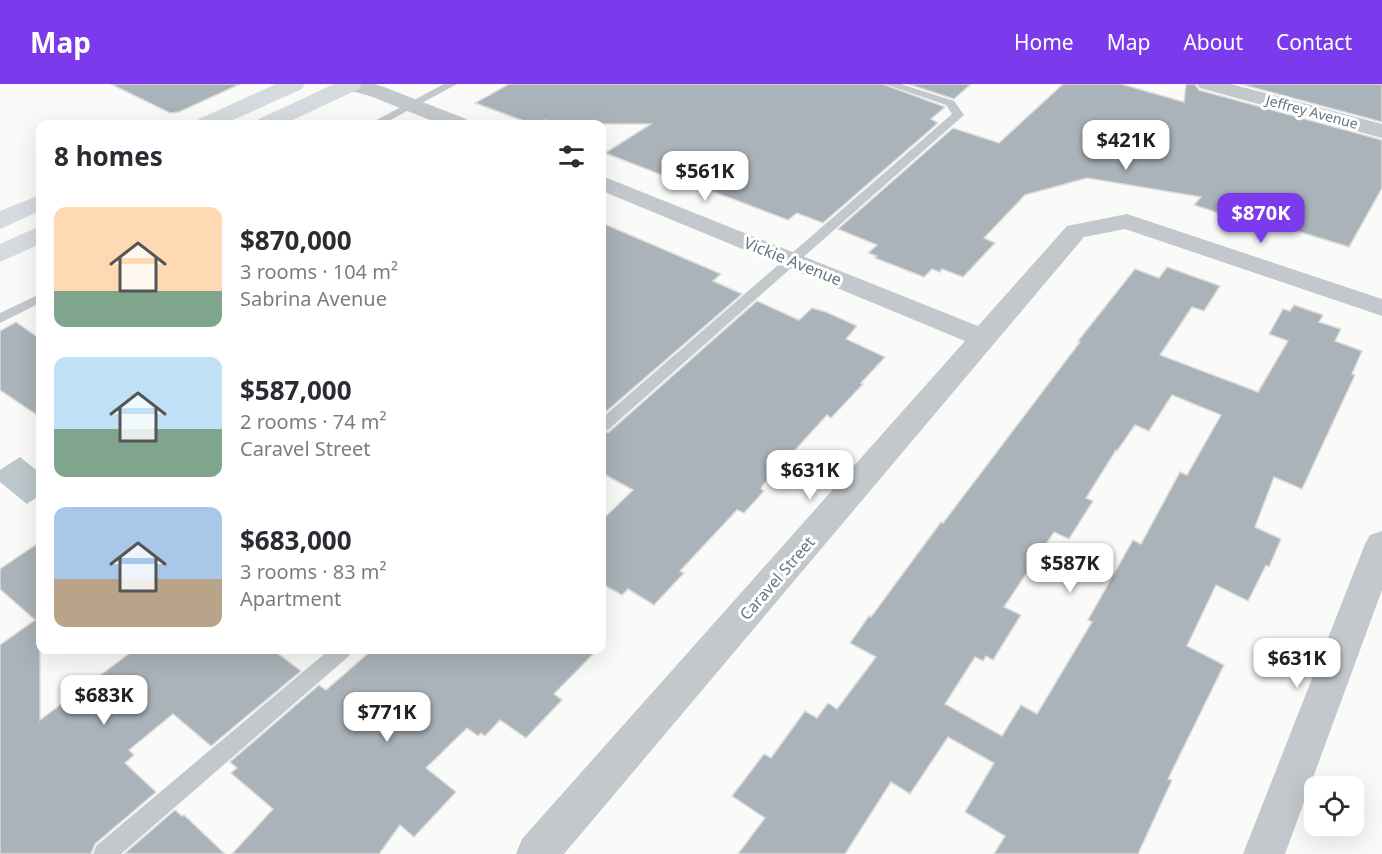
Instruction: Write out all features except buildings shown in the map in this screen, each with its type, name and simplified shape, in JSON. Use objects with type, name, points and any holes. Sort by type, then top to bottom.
[{"type":"main road","points":[[216,120],[294,84]]},
{"type":"main road","points":[[275,120],[349,84]]},
{"type":"main road","points":[[0,221],[36,204]]},
{"type":"main road","points":[[0,254],[36,236]]},
{"type":"street","points":[[349,84],[377,92],[448,120]]},
{"type":"street","name":"Jeffrey Avenue","points":[[1207,84],[1382,131]]},
{"type":"street","name":"Vickie Avenue","points":[[606,185],[985,339]]},
{"type":"street","name":"Caravel Street","points":[[537,854],[985,339],[1076,231],[1127,221],[1382,308]]},
{"type":"street","points":[[1264,854],[1382,543]]},
{"type":"lane","points":[[606,423],[958,115],[950,103],[890,84]]},
{"type":"lane","points":[[383,120],[450,85]]},
{"type":"lane","points":[[0,319],[36,300]]},
{"type":"lane","points":[[104,854],[337,654]]},
{"type":"shaded area","points":[[20,457],[36,470],[36,498],[27,504],[0,482],[0,470]]}]
